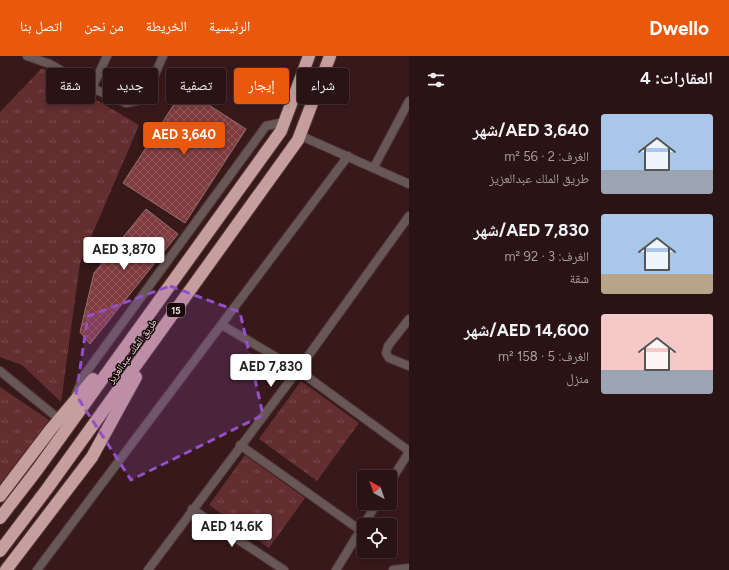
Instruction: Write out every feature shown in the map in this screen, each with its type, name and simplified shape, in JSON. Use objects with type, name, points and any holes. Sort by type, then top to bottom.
[{"type":"highway","name":"طريق الملك عبدالعزيز","points":[[0,551],[47,489],[298,140],[330,56]]},
{"type":"highway","name":"طريق الملك عبدالعزيز","points":[[0,518],[37,470],[280,131],[306,57]]},
{"type":"highway","points":[[0,496],[59,419],[146,317]]},
{"type":"highway","points":[[6,570],[92,457],[162,330]]},
{"type":"street","points":[[27,56],[52,60],[63,68]]},
{"type":"street","points":[[95,81],[106,56]]},
{"type":"street","points":[[95,89],[126,102],[137,101],[146,95],[163,56]]},
{"type":"street","points":[[374,167],[409,101]]},
{"type":"street","points":[[70,406],[85,374],[266,126],[284,122]]},
{"type":"street","points":[[299,135],[374,167],[409,184]]},
{"type":"street","points":[[36,570],[348,156]]},
{"type":"street","points":[[148,570],[240,445],[298,370],[409,216]]},
{"type":"street","points":[[409,319],[388,346],[386,353],[389,358],[409,366]]},
{"type":"street","points":[[222,325],[298,370],[409,452],[397,471]]},
{"type":"street","points":[[0,371],[59,419]]},
{"type":"street","points":[[240,445],[357,528]]},
{"type":"street","points":[[192,509],[284,570]]},
{"type":"street","points":[[336,570],[357,535]]},
{"type":"street","points":[[393,570],[409,568]]},
{"type":"highlighted area","points":[[170,286],[240,312],[263,415],[189,450],[131,480],[76,395],[88,316]]},
{"type":"green space","points":[[42,68],[46,70],[46,104],[95,104],[95,99],[139,125],[80,263],[61,402],[22,365],[0,357],[0,112]]},
{"type":"green space","points":[[301,381],[359,423],[317,481],[259,439]]},
{"type":"green space","points":[[0,387],[49,420],[0,484]]},
{"type":"green space","points":[[245,455],[305,498],[269,548],[209,505]]},
{"type":"building","points":[[174,104],[207,104],[246,129],[185,223],[123,183]]},
{"type":"building","points":[[146,209],[178,234],[90,344],[80,332],[94,273]]}]
